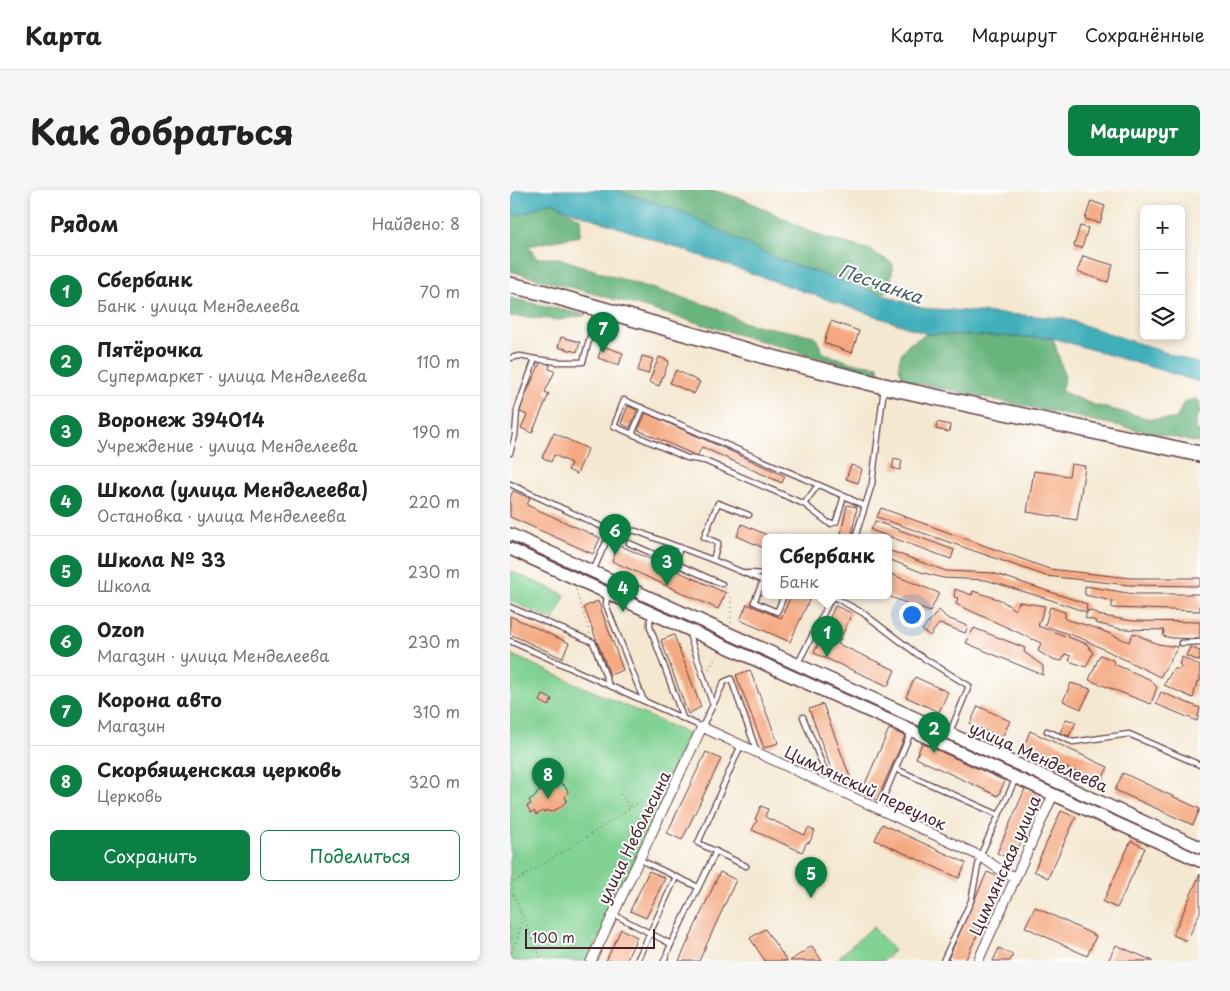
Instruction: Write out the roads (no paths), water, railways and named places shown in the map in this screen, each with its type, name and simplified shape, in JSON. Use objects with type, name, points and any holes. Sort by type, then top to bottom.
[{"type":"highway","points":[[510,285],[769,357],[884,386],[1200,454]]},
{"type":"street","name":"улица Менделеева","points":[[510,534],[1200,846]]},
{"type":"street","name":"улица Менделеева","points":[[510,549],[1200,861]]},
{"type":"street","name":"Цимлянский переулок","points":[[702,727],[980,856],[1002,871],[1015,877]]},
{"type":"street","name":"улица Небольсина","points":[[591,961],[702,727]]},
{"type":"street","name":"Цимлянская улица","points":[[978,961],[1058,782]]},
{"type":"lane","points":[[510,358],[520,356],[558,362],[583,362],[598,308]]},
{"type":"lane","points":[[510,453],[517,410],[535,359]]},
{"type":"lane","points":[[856,534],[872,484],[884,386]]},
{"type":"lane","points":[[844,496],[836,522],[830,524],[804,504],[706,461],[688,458],[614,426],[624,400],[844,496],[865,506]]},
{"type":"lane","points":[[632,434],[643,408]]},
{"type":"lane","points":[[510,484],[611,531],[636,531],[762,581]]},
{"type":"lane","points":[[804,504],[818,485]]},
{"type":"lane","points":[[713,560],[718,543],[704,537],[718,503],[750,515]]},
{"type":"lane","points":[[592,572],[611,531]]},
{"type":"lane","points":[[629,543],[722,584]]},
{"type":"lane","points":[[674,564],[680,548]]},
{"type":"lane","points":[[745,573],[762,574]]},
{"type":"lane","points":[[762,587],[754,602],[777,612],[783,599]]},
{"type":"lane","points":[[607,593],[606,605],[644,701]]},
{"type":"lane","points":[[797,664],[830,599]]},
{"type":"lane","points":[[837,599],[863,612],[917,654],[969,686],[949,733]]},
{"type":"lane","points":[[510,606],[593,642],[609,686]]},
{"type":"lane","points":[[653,614],[650,620],[650,627],[683,718]]},
{"type":"lane","points":[[692,631],[690,638],[713,705]]},
{"type":"lane","points":[[510,641],[702,727],[724,682],[732,679],[758,753]]},
{"type":"lane","points":[[1181,643],[1200,642]]},
{"type":"lane","points":[[803,717],[831,788]]},
{"type":"lane","points":[[878,810],[912,731]]},
{"type":"lane","points":[[1047,731],[1073,742],[1129,734],[1200,765]]},
{"type":"lane","points":[[741,745],[698,842],[746,866]]},
{"type":"lane","points":[[896,769],[999,815]]},
{"type":"lane","points":[[943,961],[972,901],[980,856],[1016,778]]},
{"type":"lane","points":[[664,961],[716,851]]},
{"type":"lane","points":[[638,859],[698,887]]},
{"type":"lane","points":[[636,961],[676,876]]},
{"type":"lane","points":[[613,914],[671,944]]},
{"type":"water","points":[[510,190],[615,190],[686,213],[777,259],[922,308],[1063,318],[1200,364],[1200,382],[1053,338],[927,334],[565,209],[552,202],[510,218]]},
{"type":"place","name":"Корона авто","points":[[603,353]]},
{"type":"place","name":"Ozon","points":[[615,555]]},
{"type":"place","name":"Воронеж 394014","points":[[667,586]]},
{"type":"place","name":"Школа (улица Менделеева)","points":[[623,612]]},
{"type":"place","name":"Сбербанк","points":[[827,657]]},
{"type":"place","name":"Пятёрочка","points":[[934,753]]},
{"type":"place","name":"Скорбященская церковь","points":[[548,799]]},
{"type":"place","name":"Школа № 33","points":[[811,898]]},
{"type":"water label","name":"Песчанка","points":[[881,283]]}]
